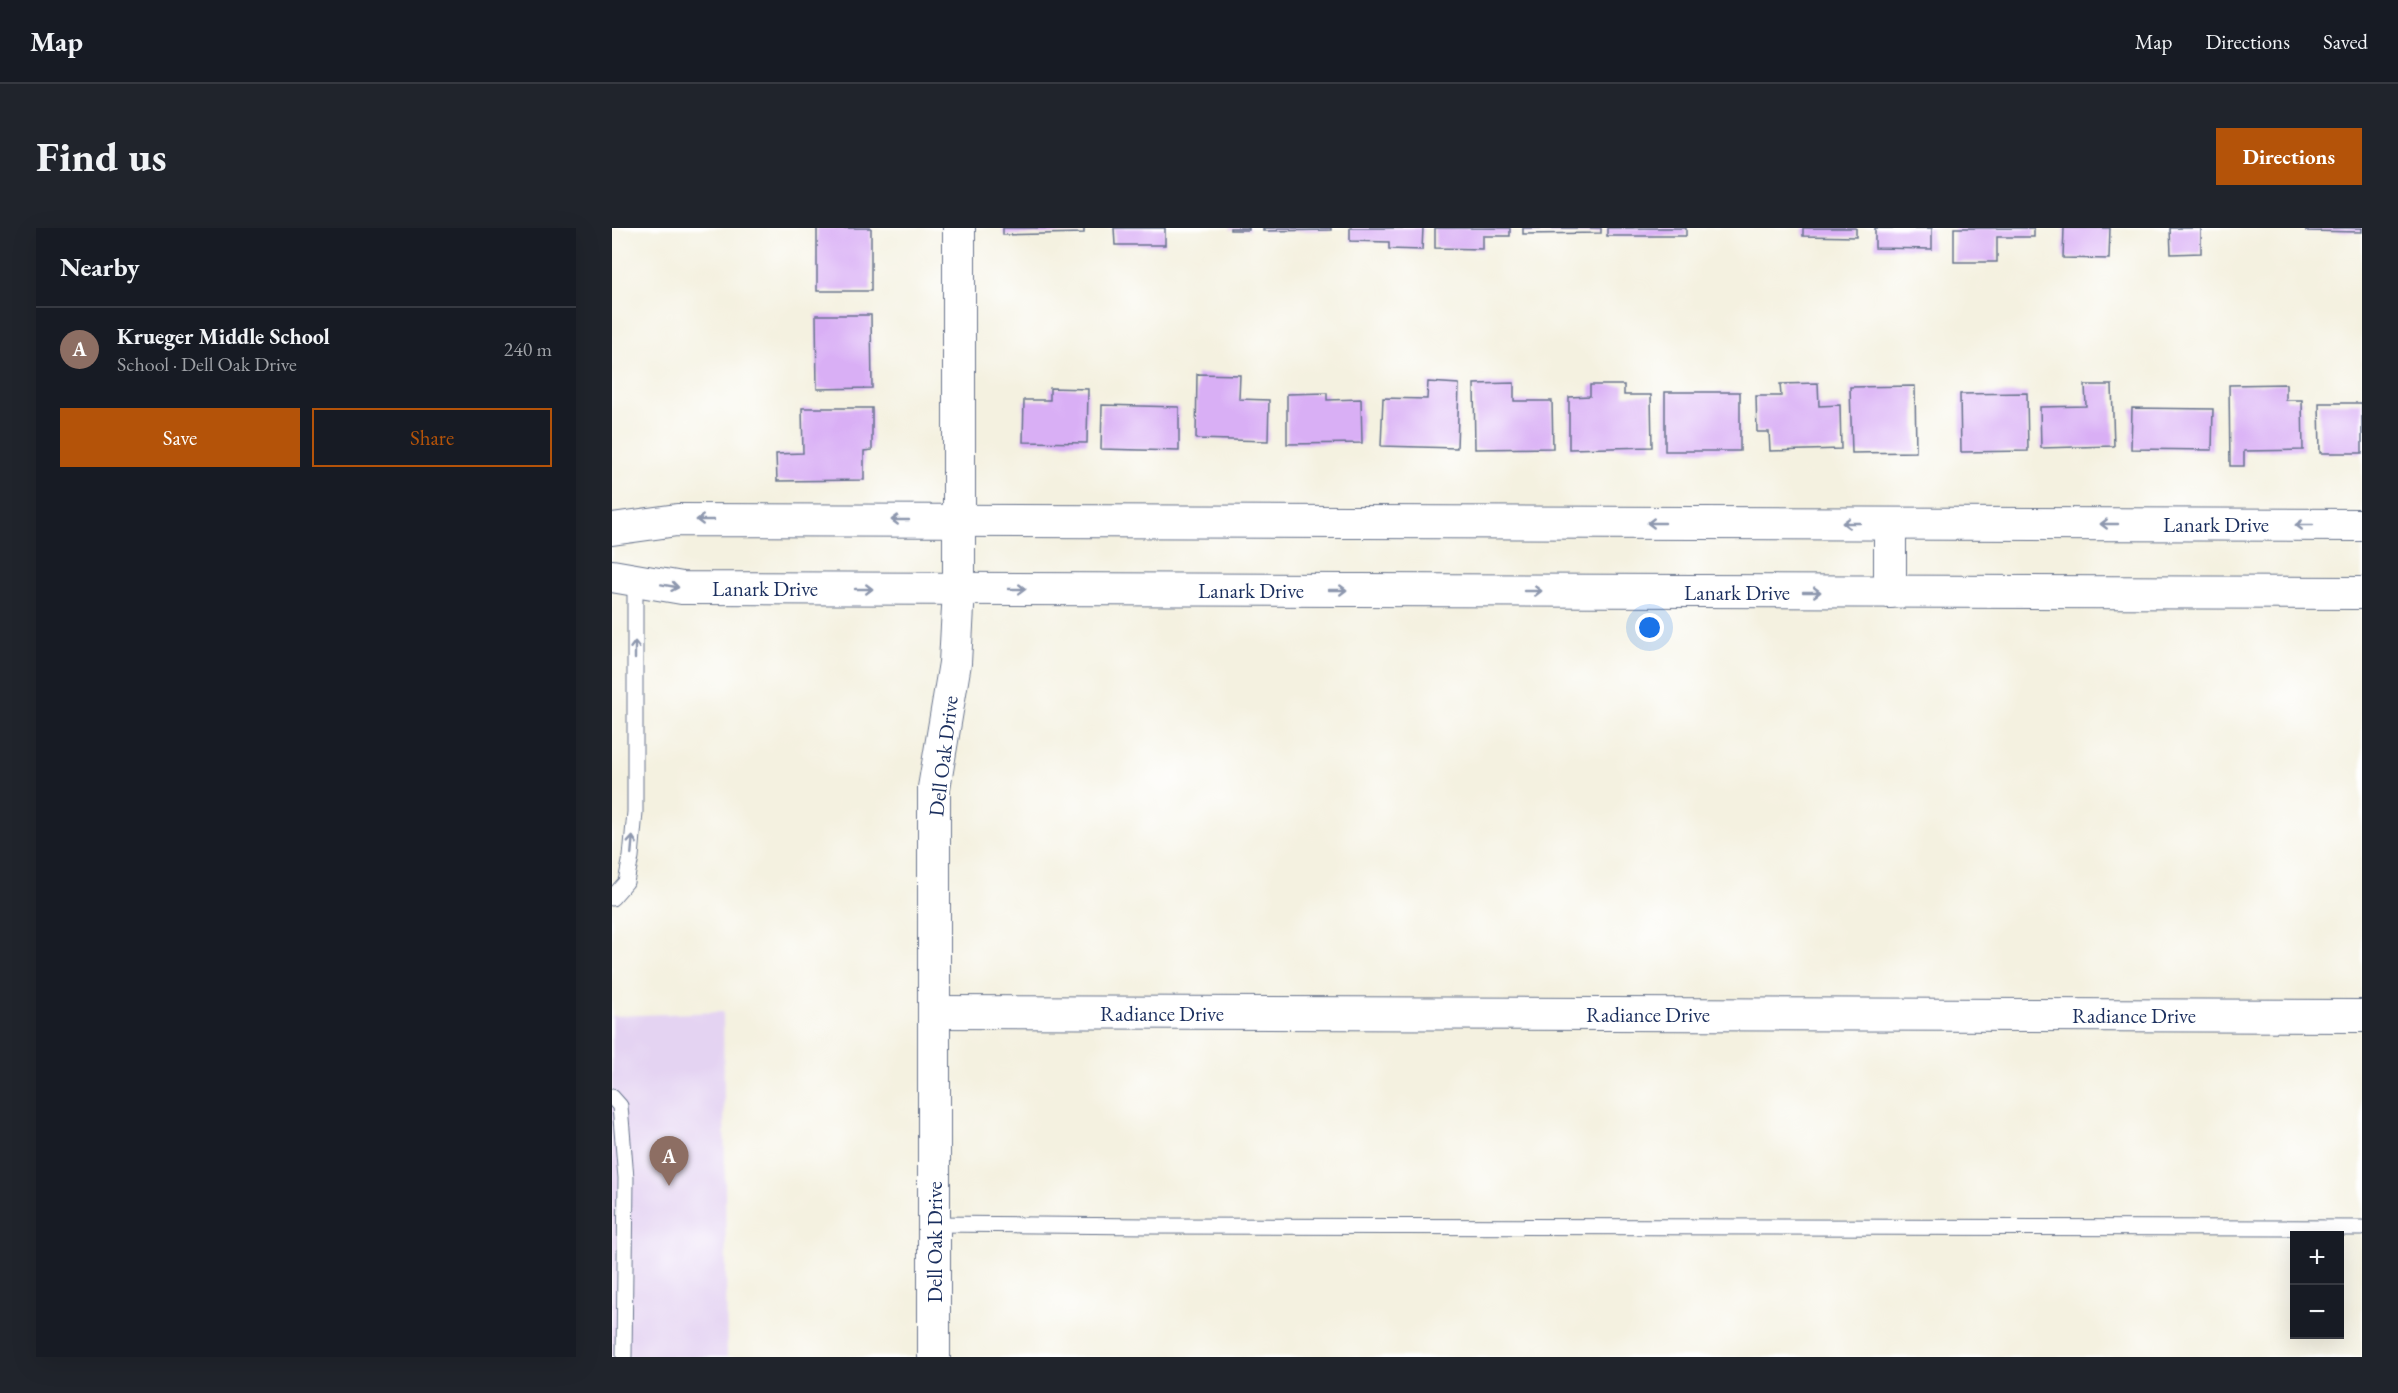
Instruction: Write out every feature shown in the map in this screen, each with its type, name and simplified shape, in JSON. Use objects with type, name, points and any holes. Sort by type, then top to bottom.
[{"type":"street","name":"Dell Oak Drive","points":[[934,1357],[934,788],[955,663],[959,589],[959,228]]},
{"type":"street","name":"Lanark Drive","points":[[612,529],[676,520],[2362,525]]},
{"type":"street","points":[[1890,524],[1890,592]]},
{"type":"street","name":"Lanark Drive","points":[[623,578],[682,588],[2362,593]]},
{"type":"street","name":"Radiance Drive","points":[[934,1012],[2362,1016]]},
{"type":"lane","points":[[612,898],[626,882],[635,812],[623,578]]},
{"type":"lane","points":[[612,1097],[620,1106],[626,1178],[624,1357]]},
{"type":"lane","points":[[934,1224],[1150,1227],[2362,1228]]},
{"type":"shaded area","points":[[723,1012],[727,1357],[612,1357],[612,1016]]},
{"type":"building","points":[[817,228],[871,228],[871,291],[817,291]]},
{"type":"building","points":[[1003,228],[1084,228],[1084,233],[1003,235]]},
{"type":"building","points":[[1114,228],[1165,228],[1165,245],[1115,245]]},
{"type":"building","points":[[1230,228],[1249,228],[1249,230],[1230,230]]},
{"type":"building","points":[[1263,228],[1331,228],[1331,230],[1263,231]]},
{"type":"building","points":[[1350,228],[1423,228],[1422,250],[1389,249],[1389,242],[1350,241]]},
{"type":"building","points":[[1435,228],[1510,228],[1510,236],[1483,236],[1483,249],[1435,248]]},
{"type":"building","points":[[1523,228],[1601,228],[1601,233],[1523,234]]},
{"type":"building","points":[[1607,228],[1686,228],[1686,236],[1607,236]]},
{"type":"building","points":[[1803,228],[1856,228],[1856,237],[1803,236]]},
{"type":"building","points":[[1875,228],[1932,228],[1932,249],[1875,248]]},
{"type":"building","points":[[1954,228],[2034,228],[2034,237],[1997,237],[1997,262],[1954,262]]},
{"type":"building","points":[[2064,228],[2110,228],[2109,259],[2063,258]]},
{"type":"building","points":[[2170,228],[2201,228],[2201,253],[2171,254]]},
{"type":"building","points":[[2306,228],[2362,228],[2362,232],[2306,231]]},
{"type":"building","points":[[816,315],[871,315],[872,388],[817,389]]},
{"type":"building","points":[[1197,374],[1240,375],[1239,399],[1269,400],[1268,441],[1196,439]]},
{"type":"building","points":[[1428,382],[1459,384],[1457,448],[1381,446],[1383,398],[1427,399]]},
{"type":"building","points":[[1514,383],[1514,401],[1552,401],[1553,448],[1475,449],[1474,384]]},
{"type":"building","points":[[1818,383],[1819,406],[1840,405],[1841,449],[1770,451],[1769,432],[1757,432],[1756,396],[1781,396],[1780,384]]},
{"type":"building","points":[[2286,384],[2286,400],[2302,400],[2303,450],[2244,451],[2244,466],[2230,466],[2229,385]]},
{"type":"building","points":[[1590,385],[1624,385],[1624,395],[1651,395],[1652,447],[1569,449],[1569,397],[1590,396]]},
{"type":"building","points":[[2085,385],[2112,385],[2114,446],[2041,448],[2040,407],[2086,406]]},
{"type":"building","points":[[1915,386],[1916,452],[1852,453],[1850,387]]},
{"type":"building","points":[[1050,388],[1088,389],[1087,443],[1023,442],[1024,400],[1050,400]]},
{"type":"building","points":[[1665,392],[1740,392],[1740,451],[1665,451]]},
{"type":"building","points":[[1327,393],[1327,400],[1361,399],[1362,443],[1287,444],[1287,394]]},
{"type":"building","points":[[2027,393],[2028,451],[1961,452],[1960,394]]},
{"type":"building","points":[[2319,403],[2362,403],[2362,453],[2320,453]]},
{"type":"building","points":[[1102,405],[1179,407],[1179,451],[1101,449]]},
{"type":"building","points":[[802,408],[872,408],[872,450],[864,451],[864,480],[777,481],[776,454],[803,453]]},
{"type":"building","points":[[2132,408],[2213,409],[2212,450],[2131,449]]},
{"type":"place","name":"Krueger Middle School","points":[[669,1186]]}]
